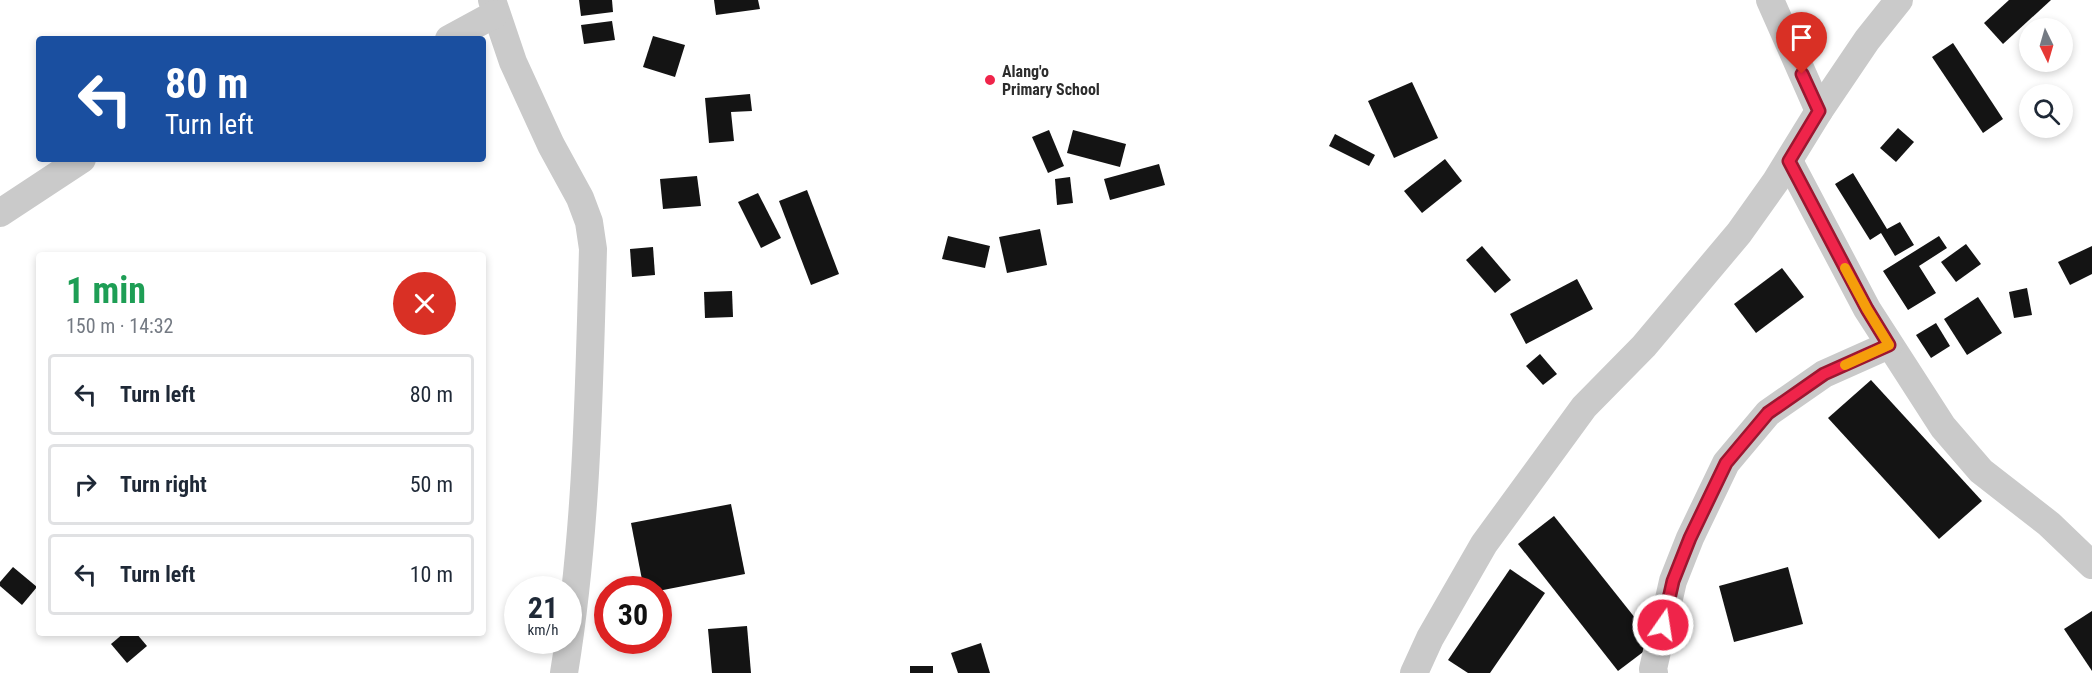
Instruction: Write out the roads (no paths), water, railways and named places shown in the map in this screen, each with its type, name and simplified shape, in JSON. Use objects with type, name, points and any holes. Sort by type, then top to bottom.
[{"type":"street","points":[[1770,0],[1819,111]]},
{"type":"street","points":[[1414,673],[1484,544],[1584,407],[1644,346],[1739,233],[1789,161],[1819,111],[1867,40],[1899,0]]},
{"type":"street","points":[[453,36],[494,7],[513,62],[551,145],[580,198],[589,222],[593,249],[586,459],[575,610],[564,673]]},
{"type":"street","points":[[1789,161],[1867,309],[1943,427],[1981,471],[2049,524],[2092,565]]},
{"type":"street","points":[[0,213],[77,162]]},
{"type":"street","points":[[1654,673],[1673,581],[1690,538],[1726,463],[1768,413],[1824,374],[1889,345]]},
{"type":"place","name":"Alang'o Primary School","points":[[990,80]]}]
